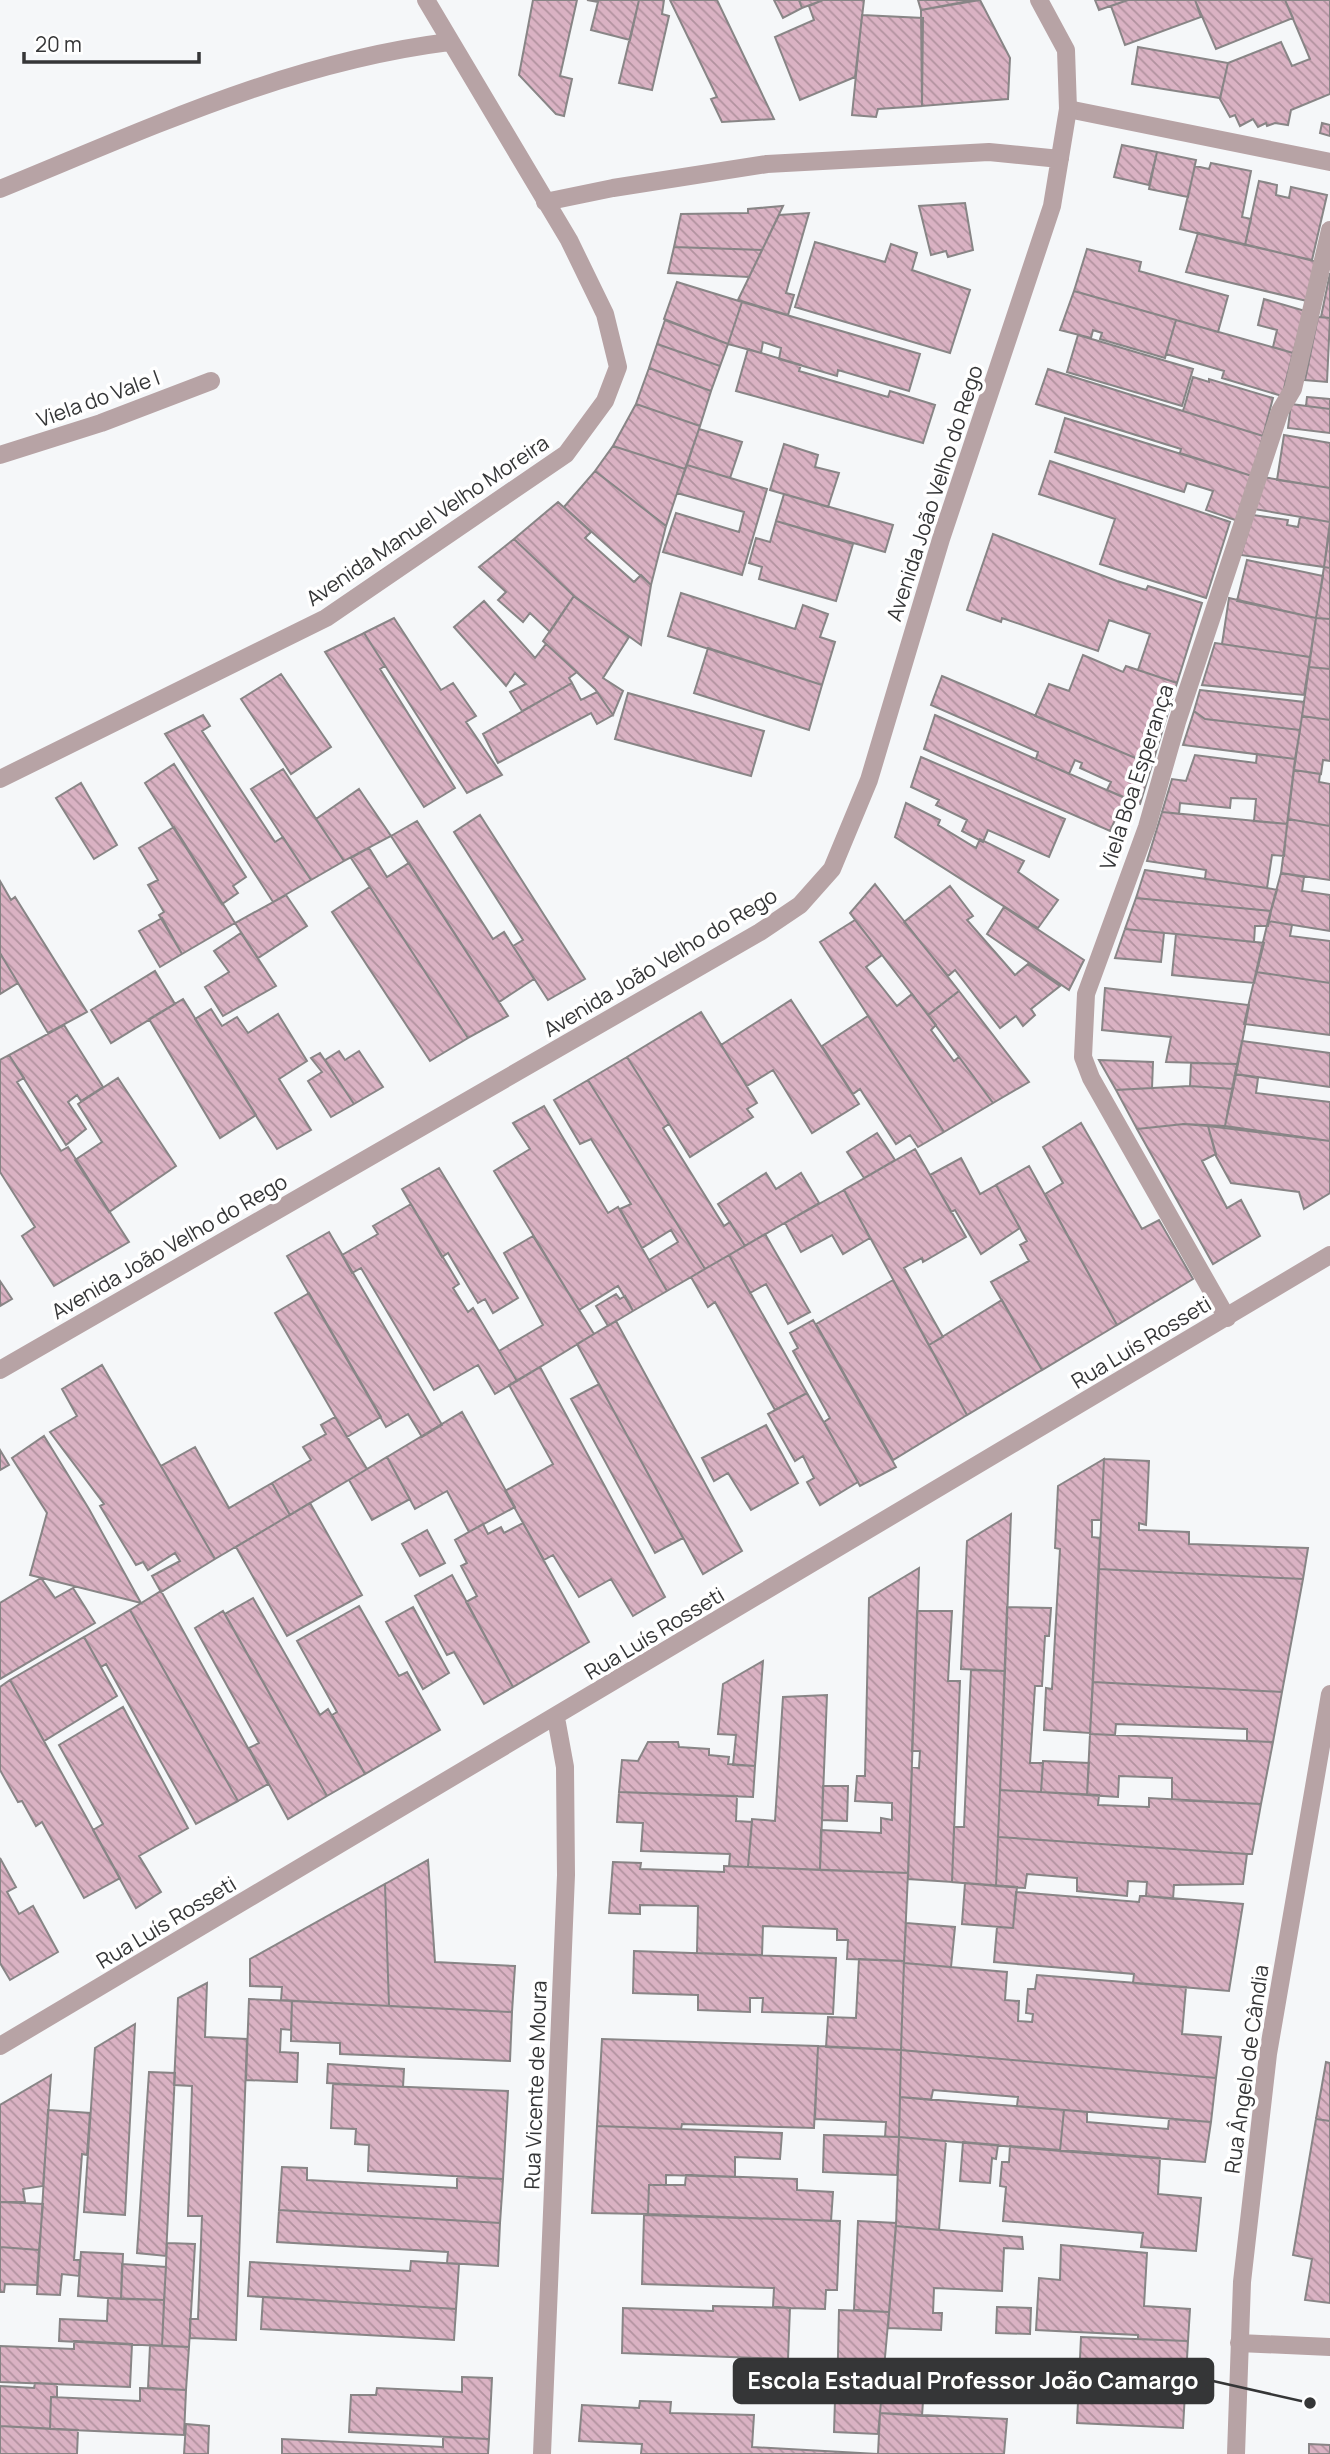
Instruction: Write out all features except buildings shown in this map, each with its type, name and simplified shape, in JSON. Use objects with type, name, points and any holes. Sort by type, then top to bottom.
[{"type":"street","name":"Avenida Manuel Velho Moreira","points":[[0,779],[326,618],[566,454],[605,401],[618,367],[606,314],[569,240],[426,0]]},
{"type":"street","name":"Avenida João Velho do Rego","points":[[0,1370],[760,932],[800,905],[832,869],[869,780],[941,539],[1052,206],[1068,109],[1066,50],[1039,0]]},
{"type":"street","points":[[0,189],[171,116],[306,70],[396,49],[449,42]]},
{"type":"street","points":[[1068,109],[1330,162]]},
{"type":"street","points":[[545,202],[613,187],[767,164],[989,152],[1060,159]]},
{"type":"street","name":"Viela Boa Esperança","points":[[1227,1318],[1091,1078],[1083,1057],[1086,994],[1147,827],[1177,722],[1280,411],[1293,388],[1330,230]]},
{"type":"street","name":"Viela do Vale I","points":[[0,455],[101,423],[211,381]]},
{"type":"street","name":"Rua Luís Rosseti","points":[[0,2046],[1330,1255]]},
{"type":"street","name":"Rua Ângelo de Cândia","points":[[1236,2454],[1242,2282],[1268,2054],[1330,1693]]},
{"type":"street","name":"Rua Vicente de Moura","points":[[542,2454],[566,1875],[565,1767],[556,1717]]},
{"type":"street","points":[[1239,2343],[1330,2347]]},
{"type":"place","name":"Escola Estadual Professor João Camargo","points":[[1310,2403]]}]
